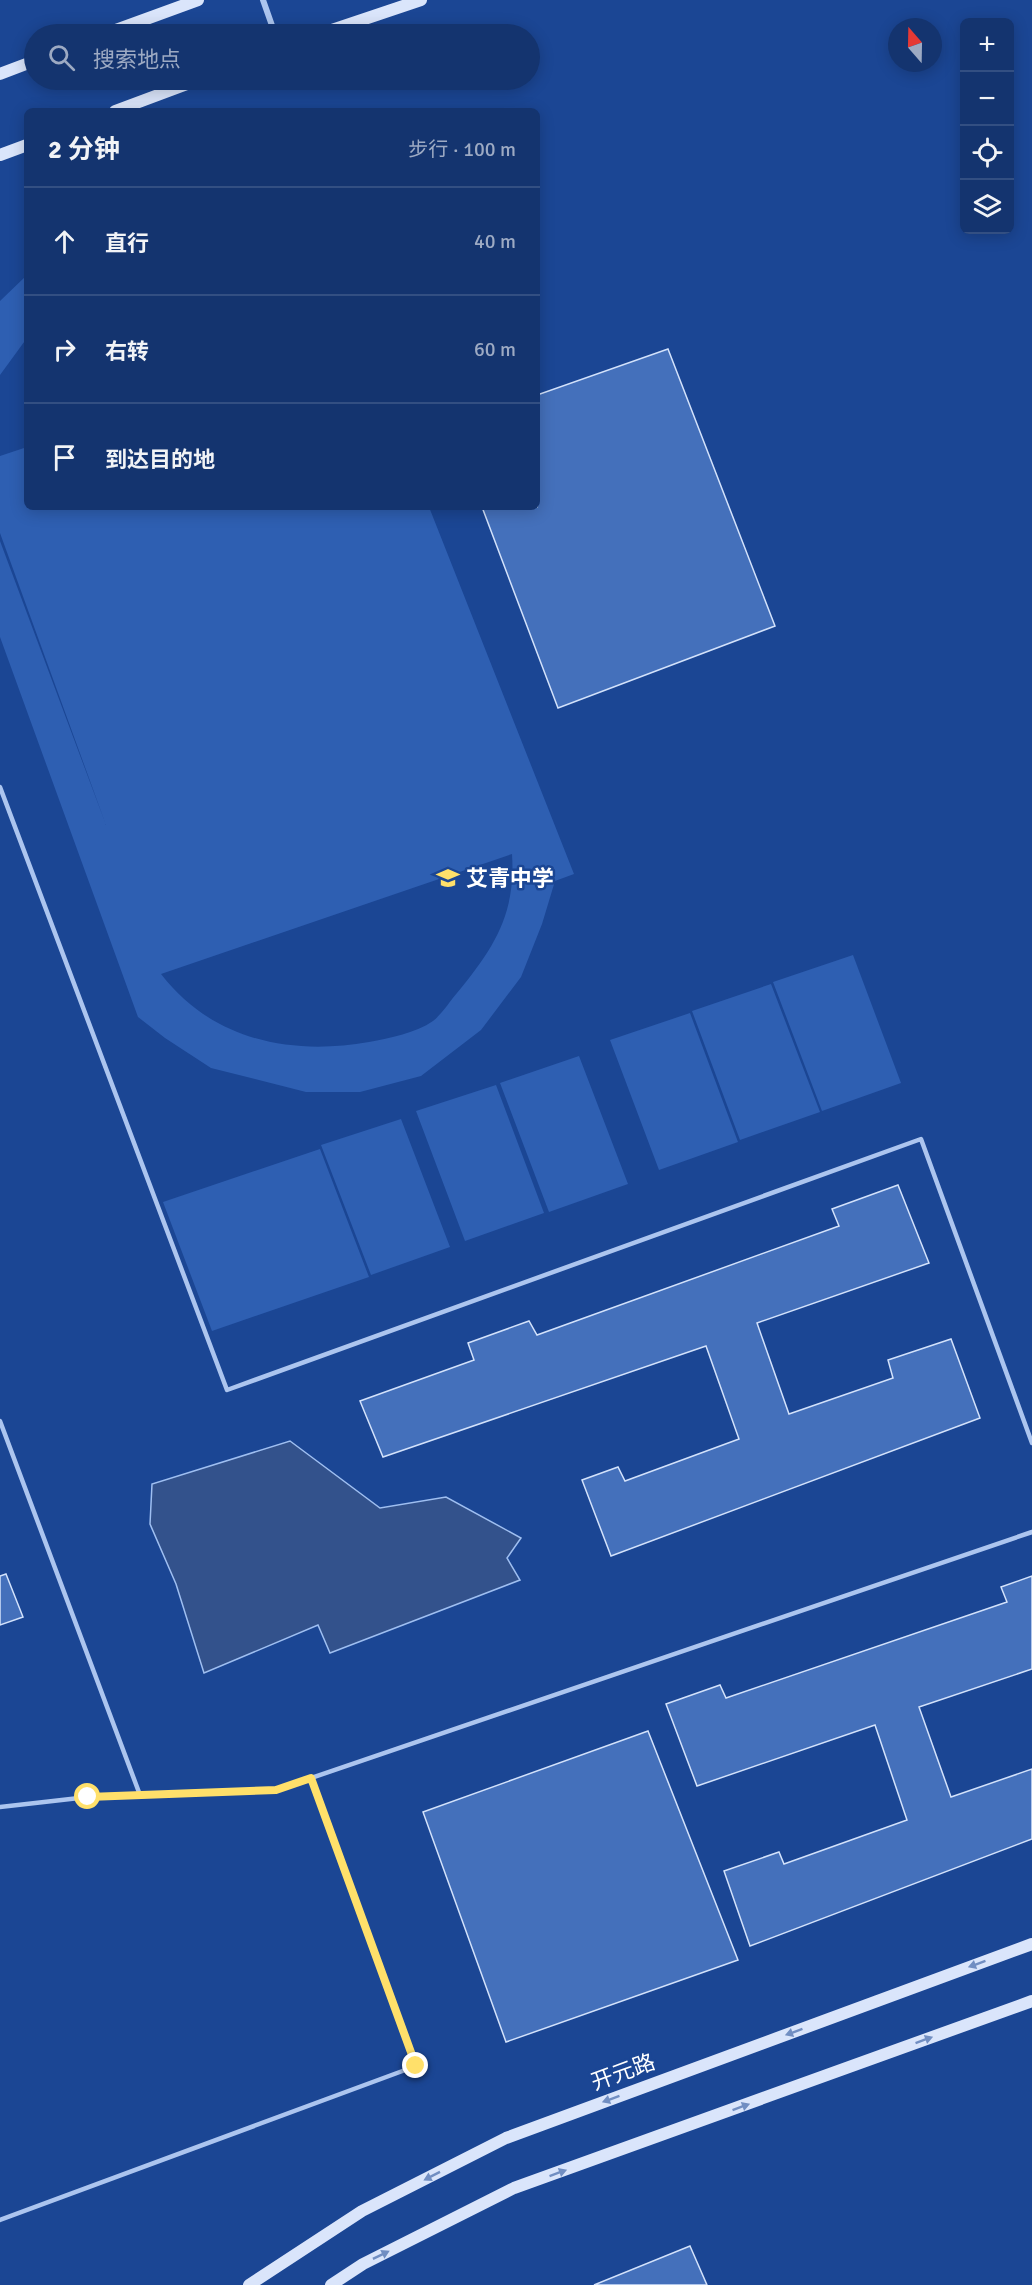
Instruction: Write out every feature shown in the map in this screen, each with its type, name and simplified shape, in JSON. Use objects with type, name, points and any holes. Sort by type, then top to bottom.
[{"type":"street","points":[[132,24],[198,0]]},
{"type":"street","points":[[263,0],[271,24]]},
{"type":"street","points":[[350,24],[421,0]]},
{"type":"street","points":[[0,74],[24,65]]},
{"type":"street","points":[[123,108],[171,90]]},
{"type":"street","points":[[0,155],[24,146]]},
{"type":"street","name":"开元路","points":[[249,2285],[362,2211],[506,2138],[1032,1944]]},
{"type":"street","points":[[331,2285],[363,2264],[514,2188],[1032,2001]]},
{"type":"lane","points":[[0,787],[227,1390],[921,1139],[1032,1443]]},
{"type":"lane","points":[[0,1421],[140,1795]]},
{"type":"lane","points":[[0,1807],[88,1797],[276,1790],[1032,1532]]},
{"type":"lane","points":[[0,2220],[416,2066],[311,1778]]},
{"type":"shaded area","points":[[24,278],[24,342],[0,375],[0,301]]},
{"type":"shaded area","points":[[24,448],[24,510],[430,510],[574,874],[555,881],[542,924],[521,977],[481,1030],[421,1076],[360,1092],[306,1092],[211,1068],[138,1017],[0,637],[0,541],[106,825],[0,533],[0,456]],"holes":[[[512,854],[510,895],[500,929],[492,945],[443,1011],[433,1021],[419,1029],[369,1042],[310,1047],[254,1038],[228,1028],[204,1014],[181,996],[161,974]]]},
{"type":"shaded area","points":[[853,955],[901,1083],[822,1111],[773,982]]},
{"type":"shaded area","points":[[771,984],[820,1112],[740,1140],[692,1011]]},
{"type":"shaded area","points":[[690,1013],[738,1142],[659,1170],[610,1040]]},
{"type":"shaded area","points":[[579,1056],[628,1184],[549,1212],[500,1083]]},
{"type":"shaded area","points":[[496,1085],[544,1213],[465,1241],[416,1111]]},
{"type":"shaded area","points":[[401,1119],[450,1247],[371,1275],[321,1145]]},
{"type":"shaded area","points":[[320,1149],[369,1277],[212,1331],[163,1202]]},
{"type":"shaded area","points":[[290,1441],[380,1508],[446,1497],[521,1538],[507,1558],[520,1580],[330,1653],[318,1625],[204,1673],[176,1584],[150,1524],[152,1484]]},
{"type":"building","points":[[668,349],[775,626],[558,708],[483,510],[540,510],[540,394]]},
{"type":"building","points":[[898,1185],[929,1263],[757,1323],[789,1414],[893,1378],[888,1360],[951,1339],[980,1418],[611,1556],[582,1480],[618,1467],[625,1481],[739,1439],[706,1346],[383,1457],[360,1401],[474,1360],[468,1343],[529,1321],[537,1335],[839,1226],[832,1209]]},
{"type":"building","points":[[6,1574],[23,1617],[0,1625],[0,1576]]},
{"type":"building","points":[[1032,1576],[1032,1669],[919,1707],[951,1797],[1032,1769],[1032,1839],[750,1946],[724,1871],[779,1852],[784,1864],[907,1820],[875,1725],[697,1786],[666,1704],[720,1685],[726,1698],[1007,1602],[1001,1587]]},
{"type":"building","points":[[648,1731],[738,1960],[506,2042],[423,1812]]},
{"type":"building","points":[[690,2246],[707,2285],[594,2285]]},
{"type":"place","name":"艾青中学","points":[[448,878]]},
{"type":"route","points":[[88,1797],[276,1790],[311,1778],[416,2066]]}]
